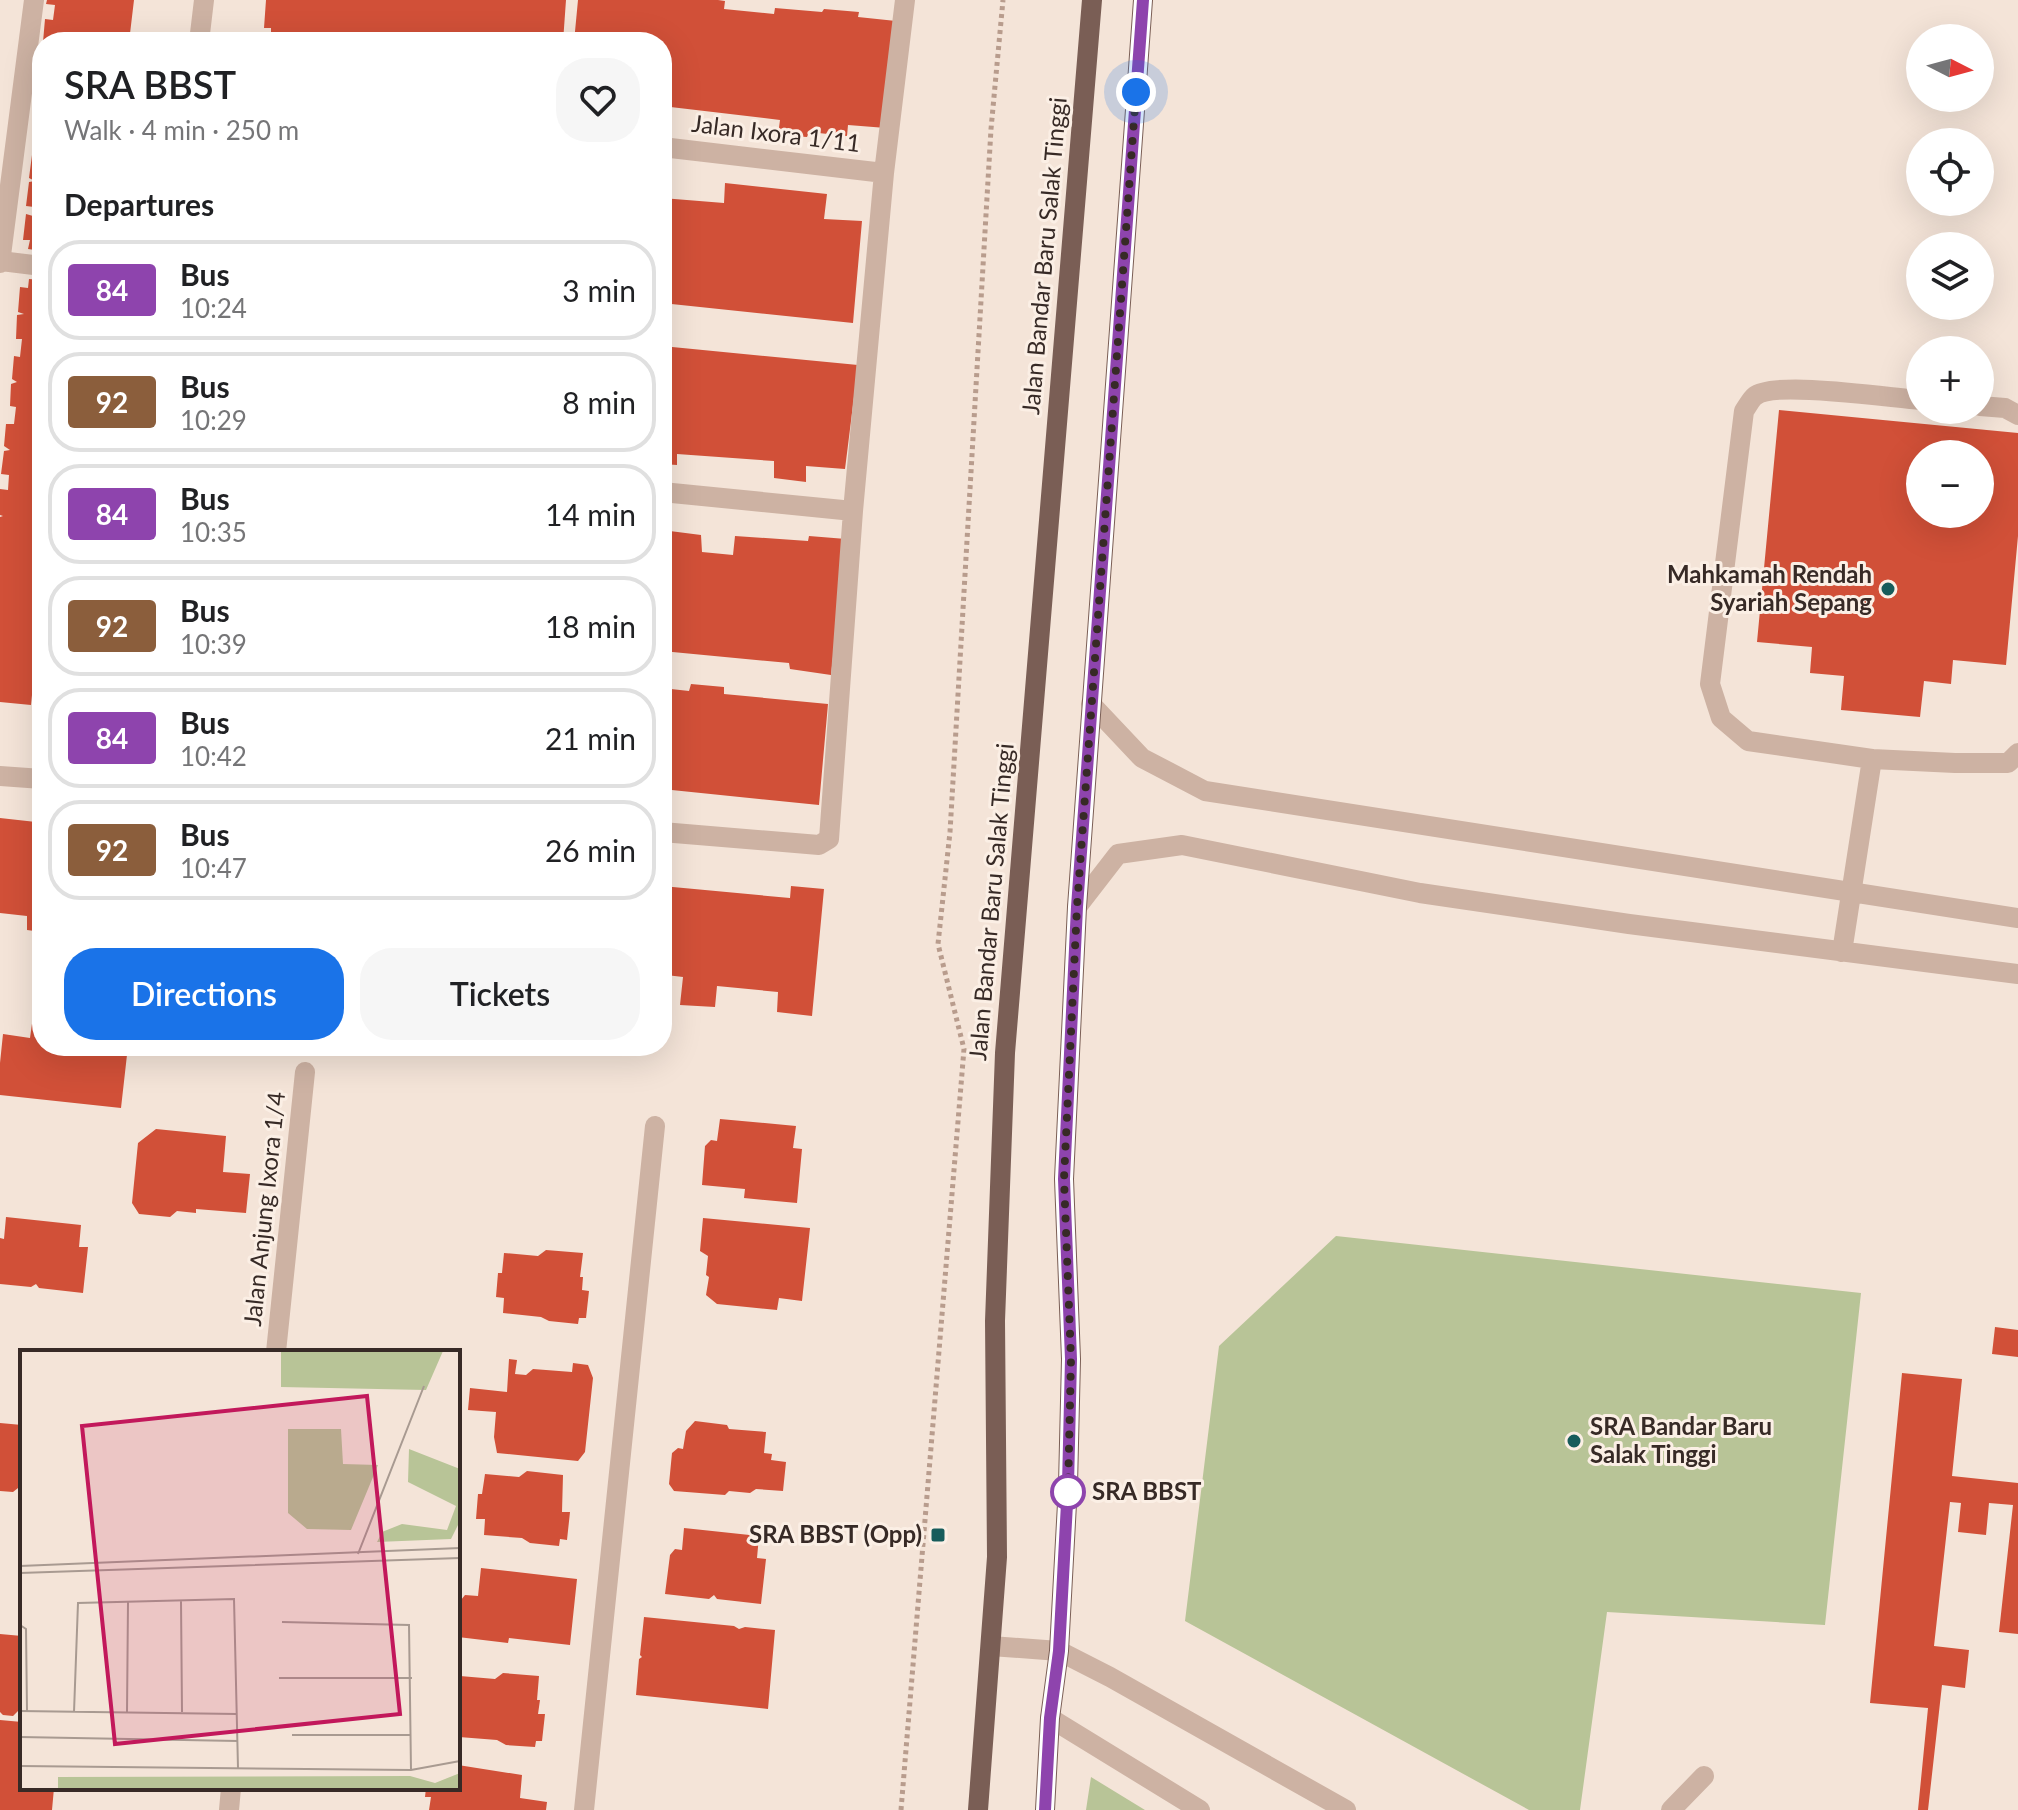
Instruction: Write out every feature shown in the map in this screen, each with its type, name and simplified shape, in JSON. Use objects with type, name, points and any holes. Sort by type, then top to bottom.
[{"type":"main road","name":"Jalan Bandar Baru Salak Tinggi","points":[[978,1810],[997,1557],[995,1321],[1005,1053],[1092,0]]},
{"type":"main road","points":[[1045,1810],[1050,1718],[1059,1651],[1068,1485],[1071,1359],[1064,1179],[1077,907],[1143,0]]},
{"type":"street","points":[[32,265],[0,262],[34,0]]},
{"type":"street","points":[[200,32],[204,0]]},
{"type":"street","points":[[672,833],[819,845],[829,839],[853,511],[884,173],[905,0]]},
{"type":"street","name":"Jalan Ixora 1/11","points":[[672,148],[884,173]]},
{"type":"street","points":[[1906,399],[1772,389],[1755,395],[1744,411],[1710,684],[1721,718],[1748,741],[1872,759],[1955,763],[2008,763],[2018,753]]},
{"type":"street","points":[[1994,407],[2005,408],[2018,415]]},
{"type":"street","points":[[672,493],[853,511]]},
{"type":"street","points":[[1091,704],[1142,758],[1205,791],[2018,918]]},
{"type":"street","points":[[1842,952],[1872,759]]},
{"type":"street","points":[[0,776],[32,778]]},
{"type":"street","points":[[1077,907],[1118,854],[1182,845],[1420,893],[1629,924],[2018,974]]},
{"type":"street","name":"Jalan Anjung Ixora 1/4","points":[[276,1350],[305,1072]]},
{"type":"street","points":[[584,1810],[655,1126]]},
{"type":"street","points":[[991,1646],[1059,1651],[1346,1810]]},
{"type":"street","points":[[1050,1718],[1200,1810]]},
{"type":"street","points":[[1671,1810],[1704,1776]]},
{"type":"street","points":[[229,1810],[231,1790]]},
{"type":"path","points":[[901,1810],[964,1049],[938,944],[950,832],[990,145],[1003,0]]},
{"type":"green space","points":[[1336,1236],[1861,1293],[1825,1625],[1607,1612],[1580,1810],[1529,1810],[1185,1621],[1219,1346]]},
{"type":"green space","points":[[1091,1777],[1145,1810],[1086,1810]]},
{"type":"building","points":[[47,0],[134,0],[130,32],[44,32],[45,19],[53,20],[55,5],[46,4]]},
{"type":"building","points":[[266,0],[566,0],[564,32],[271,32],[271,28],[264,28]]},
{"type":"building","points":[[578,0],[718,0],[725,1],[724,9],[774,14],[775,8],[822,12],[824,9],[859,12],[858,17],[896,21],[886,128],[848,125],[847,136],[809,132],[807,137],[778,135],[780,120],[672,107],[672,32],[575,32]]},
{"type":"building","points":[[29,182],[32,182],[32,207],[26,206]]},
{"type":"building","points":[[725,183],[827,194],[824,219],[862,221],[853,323],[672,304],[672,199],[724,203]]},
{"type":"building","points":[[26,214],[32,216],[32,250],[28,249],[30,240],[23,240]]},
{"type":"building","points":[[29,279],[32,279],[31,705],[0,702],[0,517],[3,516],[0,515],[0,489],[8,490],[9,475],[1,474],[4,451],[10,450],[4,446],[6,424],[14,424],[16,407],[10,406],[11,384],[17,382],[12,379],[14,356],[20,357],[22,339],[16,339],[17,315],[24,314],[18,312],[20,287],[28,288]]},
{"type":"building","points":[[672,347],[858,365],[845,469],[806,466],[806,482],[774,478],[774,461],[677,454],[677,465],[672,465]]},
{"type":"building","name":"Mahkamah Rendah Syariah Sepang","points":[[1779,410],[2018,433],[2018,536],[2006,665],[1953,660],[1951,684],[1924,681],[1920,717],[1841,710],[1844,676],[1810,673],[1812,647],[1757,642]]},
{"type":"building","points":[[672,531],[701,535],[702,552],[733,555],[735,536],[808,541],[809,536],[846,539],[831,675],[790,669],[789,663],[672,652]]},
{"type":"building","points":[[691,684],[724,687],[724,694],[828,704],[819,805],[672,790],[672,689],[689,691]]},
{"type":"building","points":[[0,818],[32,822],[32,931],[27,930],[27,916],[0,913]]},
{"type":"building","points":[[791,886],[824,889],[812,1016],[777,1012],[778,992],[717,986],[715,1007],[680,1005],[683,977],[672,976],[672,887],[790,898]]},
{"type":"building","points":[[32,1023],[32,1056],[127,1056],[121,1108],[0,1095],[3,1034],[30,1038]]},
{"type":"building","points":[[720,1119],[796,1126],[793,1148],[802,1149],[797,1203],[744,1198],[745,1189],[702,1185],[705,1146],[711,1140],[717,1141]]},
{"type":"building","points":[[156,1129],[226,1136],[223,1172],[250,1174],[246,1213],[196,1209],[196,1213],[177,1211],[170,1217],[139,1214],[132,1203],[138,1143]]},
{"type":"building","points":[[6,1217],[81,1225],[79,1247],[88,1247],[83,1293],[39,1288],[36,1284],[31,1287],[0,1284],[0,1238],[4,1239]]},
{"type":"building","points":[[703,1218],[810,1228],[802,1301],[779,1298],[777,1310],[717,1304],[706,1295],[708,1256],[700,1251]]},
{"type":"building","points":[[546,1250],[583,1253],[582,1290],[589,1291],[586,1318],[579,1318],[578,1324],[503,1313],[504,1298],[496,1297],[504,1253],[538,1256]]},
{"type":"building","points":[[1995,1327],[2018,1330],[2018,1357],[1992,1354]]},
{"type":"building","points":[[509,1359],[517,1360],[515,1374],[526,1375],[533,1369],[572,1372],[573,1363],[588,1365],[593,1378],[585,1452],[578,1461],[497,1453],[494,1437],[496,1412],[468,1410],[470,1388],[507,1392]]},
{"type":"building","points":[[1902,1373],[1962,1379],[1952,1476],[2018,1483],[2018,1634],[1999,1632],[2013,1505],[1989,1503],[1986,1535],[1958,1532],[1961,1503],[1950,1502],[1934,1646],[1969,1650],[1965,1688],[1942,1685],[1928,1810],[1918,1810],[1928,1708],[1870,1703]]},
{"type":"building","points":[[695,1421],[727,1425],[729,1429],[766,1432],[764,1453],[772,1454],[771,1460],[786,1462],[783,1491],[756,1489],[750,1493],[729,1491],[725,1495],[674,1491],[669,1484],[672,1453],[678,1448],[683,1449],[686,1431]]},
{"type":"building","points":[[0,1423],[20,1425],[20,1490],[18,1488],[13,1492],[0,1491]]},
{"type":"building","points":[[527,1471],[563,1475],[562,1512],[570,1512],[567,1540],[560,1539],[559,1546],[530,1543],[522,1538],[484,1535],[485,1519],[476,1519],[478,1494],[482,1494],[485,1474],[519,1477]]},
{"type":"building","points":[[684,1528],[759,1536],[757,1558],[766,1559],[761,1604],[717,1599],[714,1595],[709,1599],[665,1594],[670,1555],[675,1549],[682,1550]]},
{"type":"building","points":[[481,1568],[577,1579],[570,1645],[509,1638],[508,1643],[460,1637],[461,1600],[465,1595],[478,1596]]},
{"type":"building","points":[[644,1617],[739,1629],[775,1630],[768,1709],[636,1695]]},
{"type":"building","points":[[0,1634],[20,1636],[20,1712],[13,1716],[0,1712]]},
{"type":"building","points":[[503,1673],[539,1676],[538,1714],[545,1714],[542,1741],[536,1741],[535,1747],[460,1737],[460,1676],[495,1679]]},
{"type":"building","points":[[0,1720],[20,1722],[20,1790],[54,1790],[52,1810],[0,1810]]},
{"type":"building","points":[[460,1765],[522,1775],[520,1798],[547,1802],[546,1810],[429,1810],[431,1797],[425,1797],[426,1790],[460,1790]]},
{"type":"bus line","name":"84","points":[[1045,1810],[1050,1718],[1059,1651],[1068,1485],[1071,1359],[1064,1179],[1077,907],[1143,0]]},
{"type":"place","name":"Mahkamah Rendah Syariah Sepang","points":[[1888,589]]},
{"type":"place","name":"SRA Bandar Baru Salak Tinggi","points":[[1574,1441]]},
{"type":"place","name":"SRA BBST","points":[[1068,1492]]},
{"type":"place","name":"SRA BBST (Opp)","points":[[938,1535]]},
{"type":"route","points":[[1068,1492],[1071,1359],[1064,1179],[1077,907],[1136,92]]}]
